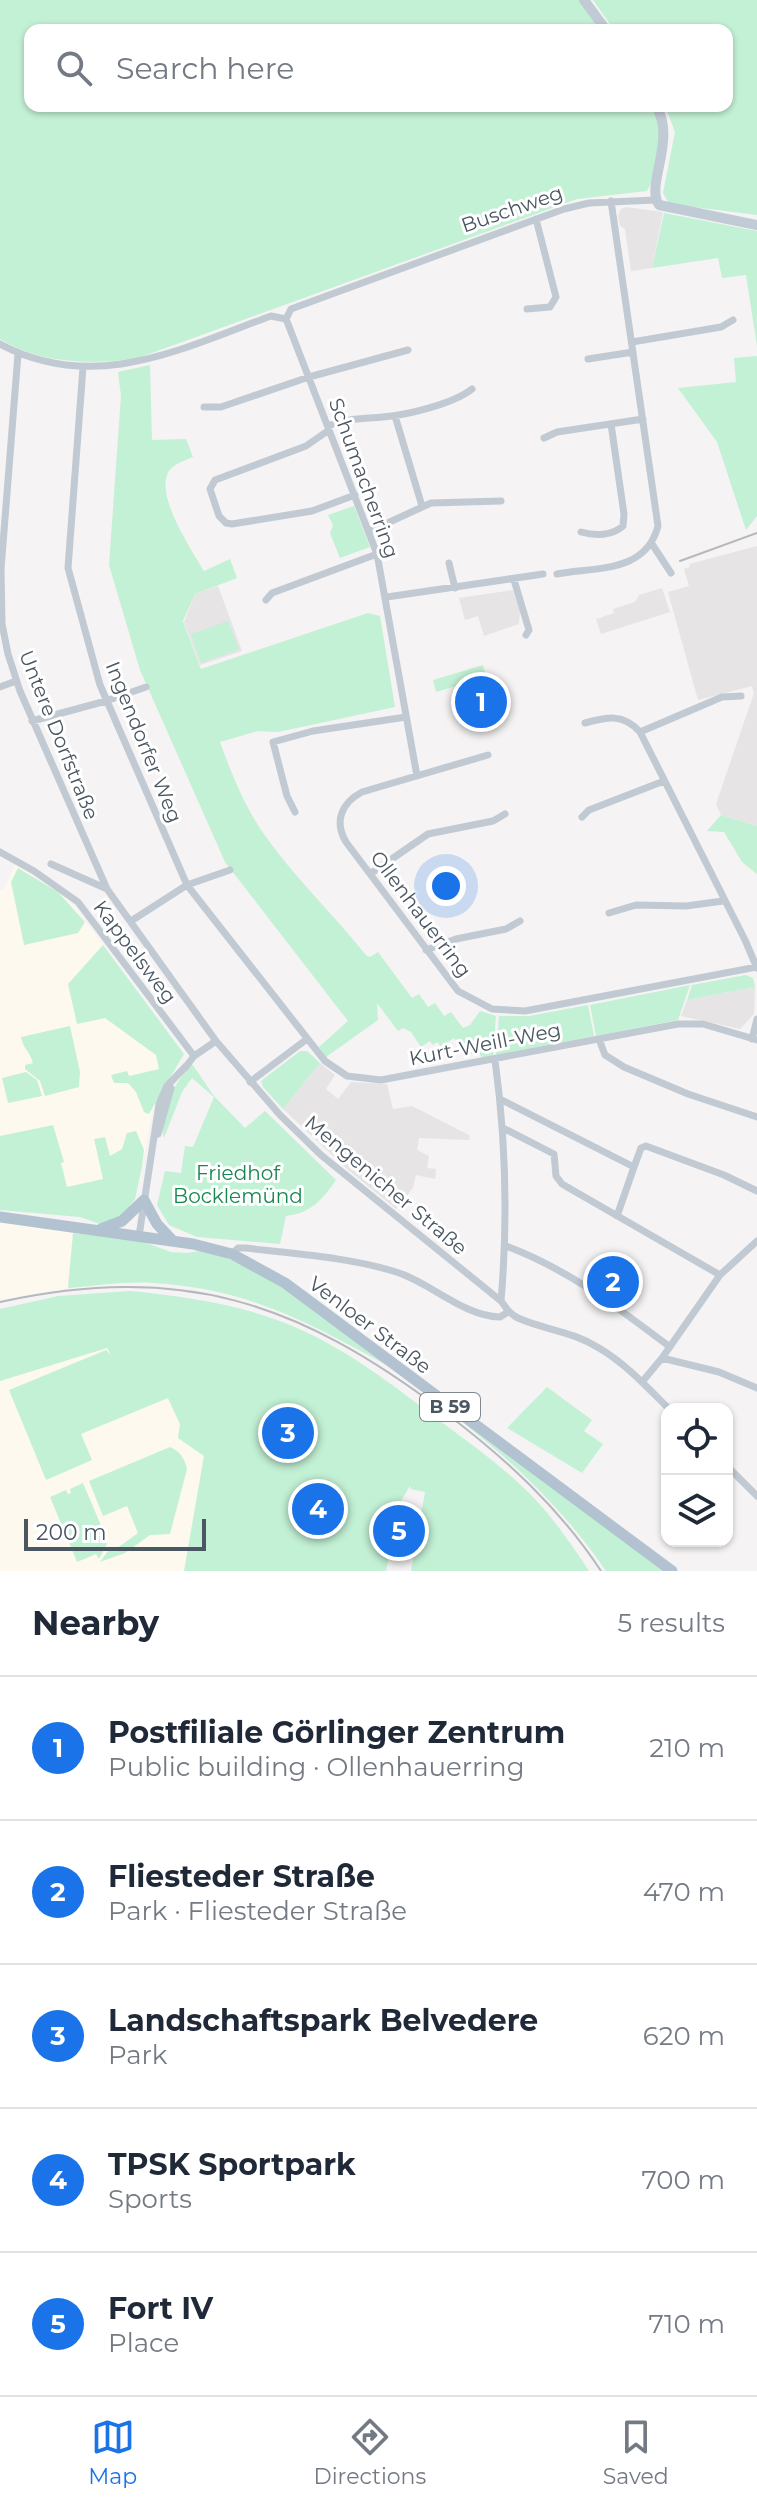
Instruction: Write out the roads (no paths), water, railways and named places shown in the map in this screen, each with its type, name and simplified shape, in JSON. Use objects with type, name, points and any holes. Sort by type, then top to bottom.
[{"type":"main road","points":[[97,1230],[122,1221],[144,1200],[157,1224],[172,1240]]},
{"type":"main road","name":"Venloer Straße","points":[[0,1217],[172,1240],[232,1254],[285,1283],[672,1571]]},
{"type":"street","points":[[584,0],[602,24]]},
{"type":"street","points":[[655,200],[664,133],[659,112]]},
{"type":"street","name":"Buschweg","points":[[0,344],[18,354],[83,367],[145,361],[271,316],[287,316],[297,307],[577,205],[655,200],[666,208],[757,225]]},
{"type":"street","points":[[557,574],[627,563],[639,557],[652,544],[658,526],[611,201]]},
{"type":"street","points":[[527,309],[550,307],[556,297],[536,219]]},
{"type":"street","name":"Schumacherring","points":[[287,316],[377,554],[408,704],[406,717],[417,776]]},
{"type":"street","points":[[632,342],[721,327],[733,320]]},
{"type":"street","points":[[204,407],[221,407],[309,377],[408,350]]},
{"type":"street","points":[[588,359],[633,352]]},
{"type":"street","name":"Untere Dorfstraße","points":[[18,354],[1,569],[2,624],[8,654],[32,721],[107,889],[216,1041]]},
{"type":"street","name":"Ingendorfer Weg","points":[[83,367],[68,568],[106,701],[187,885],[307,1039]]},
{"type":"street","points":[[355,495],[303,513],[232,524],[219,516],[210,489],[215,480],[306,446],[347,419],[395,416],[456,398],[472,389]]},
{"type":"street","points":[[395,416],[422,506]]},
{"type":"street","points":[[544,438],[557,432],[643,419]]},
{"type":"street","points":[[581,532],[598,535],[623,526],[611,424]]},
{"type":"street","points":[[370,531],[422,506],[443,501],[501,501]]},
{"type":"street","points":[[652,544],[671,573]]},
{"type":"street","points":[[266,600],[272,593],[377,554]]},
{"type":"street","points":[[449,563],[455,588]]},
{"type":"street","points":[[387,597],[543,574]]},
{"type":"street","points":[[514,580],[529,630],[526,635]]},
{"type":"street","points":[[0,687],[16,681]]},
{"type":"street","points":[[32,721],[146,687]]},
{"type":"street","points":[[585,723],[611,716],[626,720],[640,732],[722,697],[741,696]]},
{"type":"street","points":[[295,812],[287,796],[273,742],[313,731],[406,717]]},
{"type":"street","name":"Ollenhauerring","points":[[488,755],[362,792],[344,806],[340,819],[342,834],[458,991],[486,1007],[505,1012],[525,1011],[757,968],[640,732]]},
{"type":"street","points":[[582,817],[589,810],[664,781]]},
{"type":"street","points":[[370,874],[428,834],[485,823],[505,814]]},
{"type":"street","name":"Kappelsweg","points":[[0,852],[78,902],[194,1056]]},
{"type":"street","points":[[51,864],[107,889]]},
{"type":"street","points":[[131,921],[187,885],[230,870]]},
{"type":"street","points":[[609,913],[636,905],[686,906],[723,901]]},
{"type":"street","points":[[426,950],[456,939],[506,929],[520,921]]},
{"type":"street","name":"Kurt-Weill-Weg","points":[[307,1039],[334,1069],[364,1080],[381,1080],[686,1023],[717,1027],[755,1040],[757,1019]]},
{"type":"street","points":[[250,1082],[307,1039]]},
{"type":"street","points":[[599,1039],[605,1055],[624,1067],[688,1094],[757,1117]]},
{"type":"street","points":[[139,1236],[155,1139],[171,1089],[194,1056],[216,1041]]},
{"type":"street","name":"Mengenicher Straße","points":[[216,1041],[250,1082],[321,1155],[501,1301],[508,1312]]},
{"type":"street","points":[[495,1060],[507,1189],[501,1301]]},
{"type":"street","points":[[500,1099],[634,1167]]},
{"type":"street","points":[[503,1128],[551,1151],[555,1156],[556,1176],[562,1184],[720,1275]]},
{"type":"street","points":[[617,1216],[641,1148],[646,1146],[724,1175],[757,1191]]},
{"type":"street","points":[[642,1382],[720,1275],[757,1241]]},
{"type":"street","points":[[506,1246],[533,1256],[596,1290],[670,1347]]},
{"type":"street","points":[[232,1254],[238,1248],[246,1248],[395,1271],[477,1312],[500,1317],[508,1312],[586,1341],[617,1359],[663,1403]]},
{"type":"street","points":[[662,1358],[719,1372],[757,1388]]},
{"type":"street","points":[[733,1472],[757,1496]]},
{"type":"tram line","points":[[680,561],[757,533]]},
{"type":"railway","points":[[0,1302],[65,1291],[125,1287],[182,1290],[235,1301],[287,1318],[338,1342],[390,1373],[466,1428],[549,1504],[601,1571]]},
{"type":"place","name":"Postfiliale Görlinger Zentrum","points":[[481,702]]},
{"type":"place","name":"Fliesteder Straße","points":[[613,1282]]},
{"type":"place","name":"Landschaftspark Belvedere","points":[[288,1433]]},
{"type":"place","name":"TPSK Sportpark","points":[[318,1509]]},
{"type":"place","name":"Fort IV","points":[[399,1531]]},
{"type":"park label","name":"Friedhof Bocklemünd","points":[[238,1184]]}]
